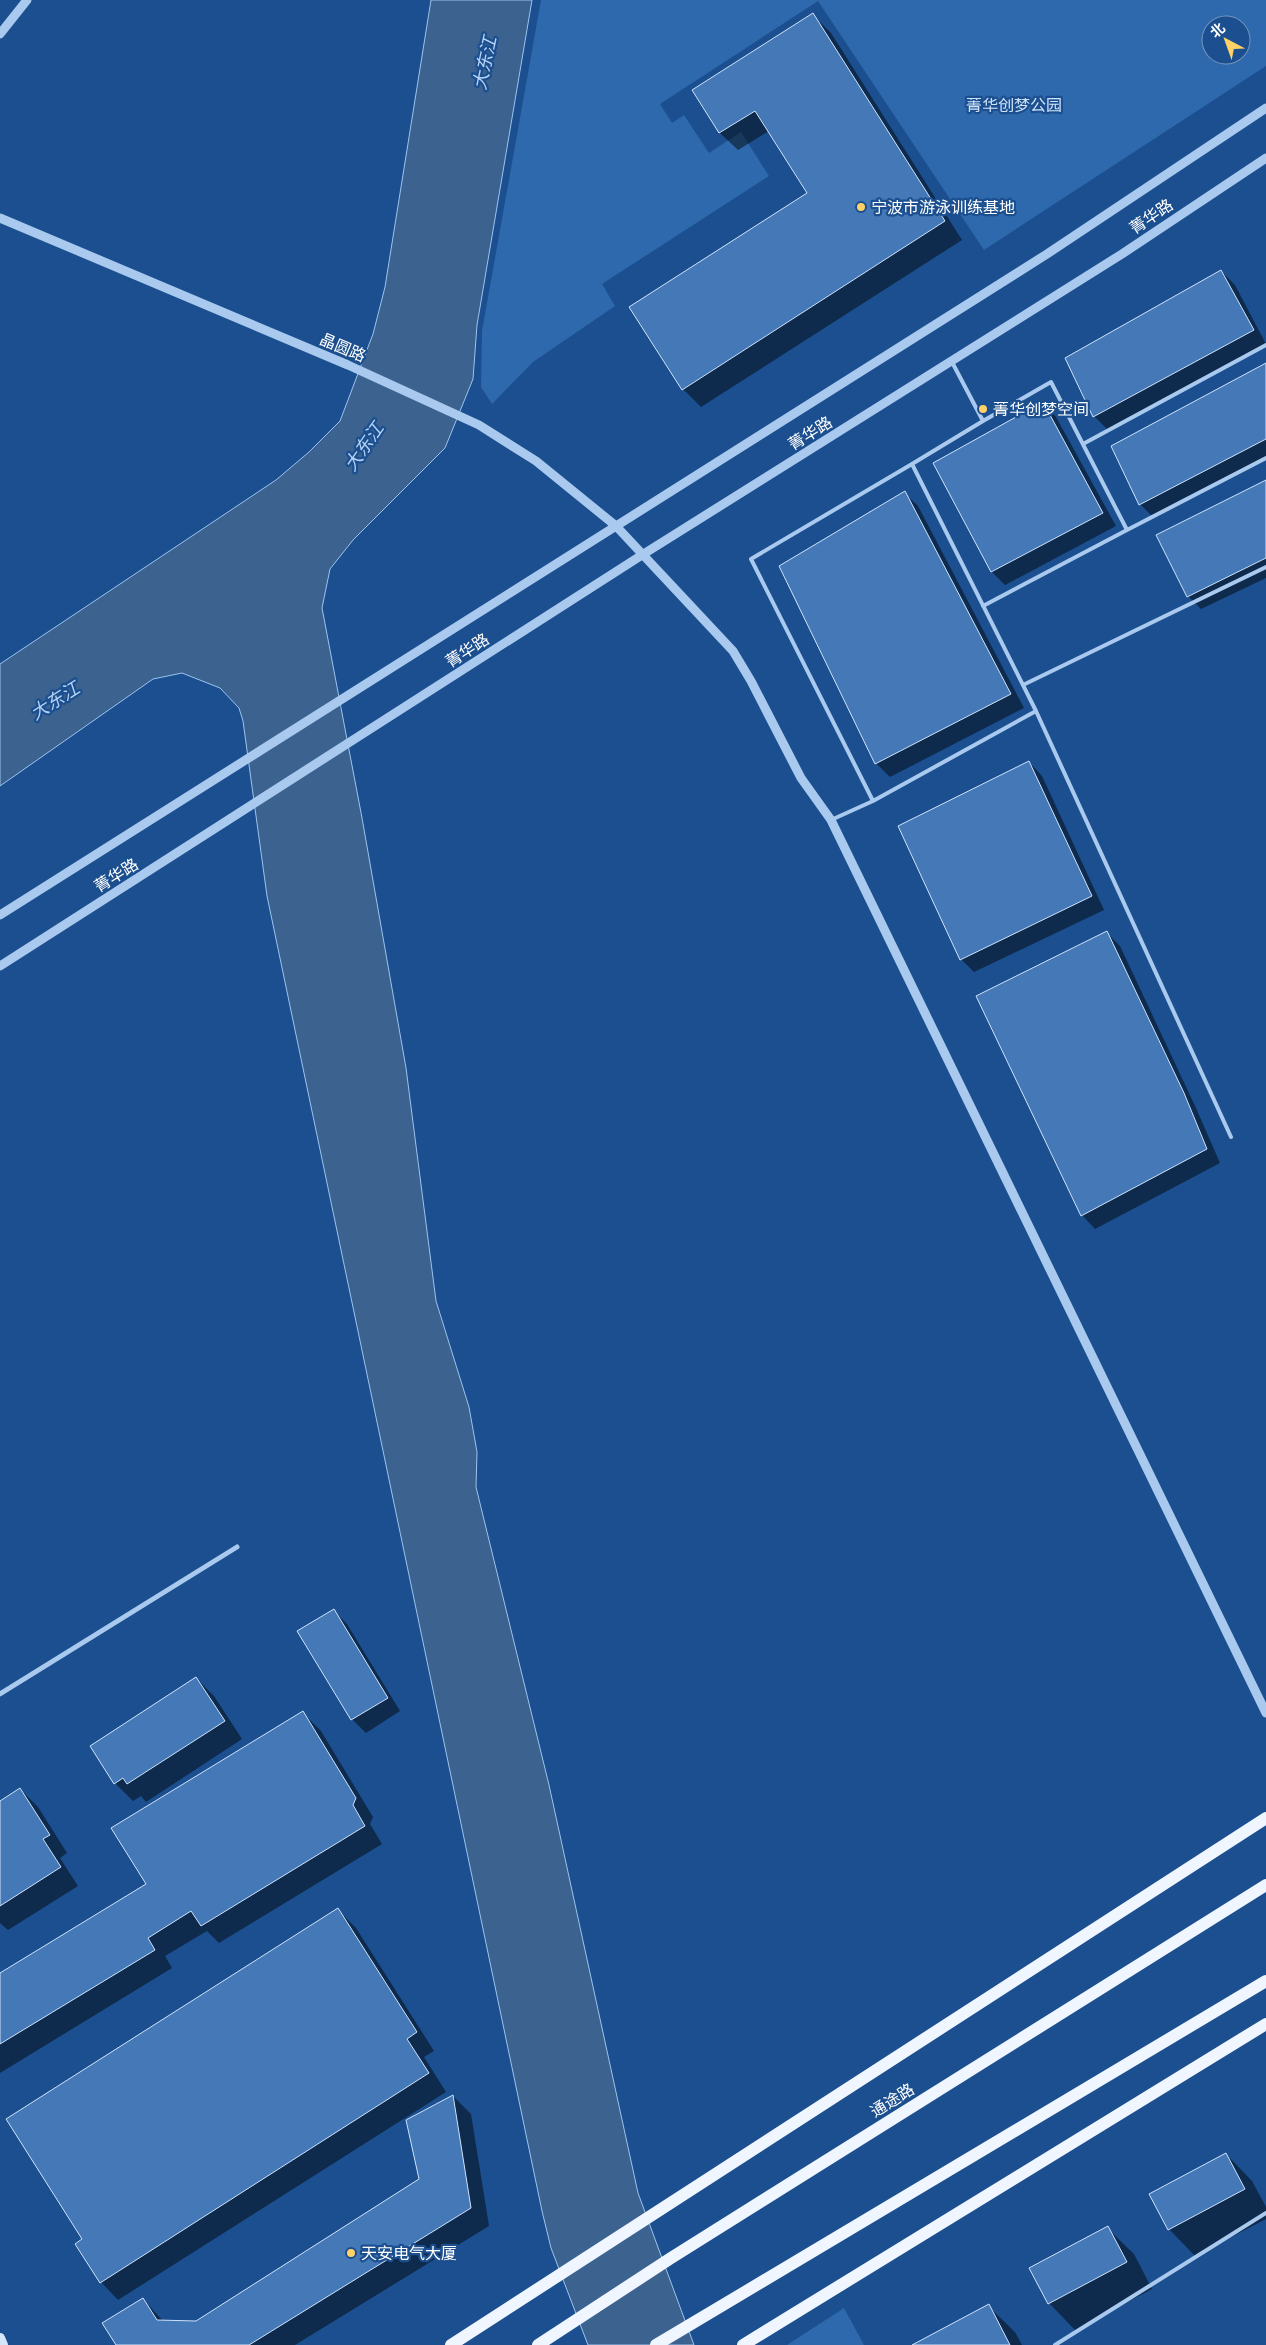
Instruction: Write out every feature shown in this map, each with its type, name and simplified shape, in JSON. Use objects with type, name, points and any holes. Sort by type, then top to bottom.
[{"type":"main road","points":[[451,2345],[1266,1818]]},
{"type":"main road","name":"通途路","points":[[538,2345],[564,2330],[671,2258],[1266,1885]]},
{"type":"main road","points":[[656,2345],[1266,1981]]},
{"type":"main road","points":[[743,2345],[1266,2024]]},
{"type":"main road","points":[[0,2338],[3,2345]]},
{"type":"street","points":[[0,34],[27,0]]},
{"type":"street","name":"菁华路","points":[[0,915],[1047,254],[1266,108]]},
{"type":"street","name":"菁华路","points":[[0,966],[642,555],[1122,254],[1266,158]]},
{"type":"street","name":"晶圆路","points":[[0,218],[348,365],[479,426],[536,461],[616,526],[733,651],[751,681],[801,778],[831,820],[1266,1713]]},
{"type":"street","points":[[0,1694],[237,1547]]},
{"type":"lane","points":[[1083,444],[1266,346]]},
{"type":"lane","points":[[952,362],[983,421]]},
{"type":"lane","points":[[873,801],[751,559],[1051,382],[1127,530]]},
{"type":"lane","points":[[983,606],[1266,458]]},
{"type":"lane","points":[[912,464],[1036,712],[1231,1137]]},
{"type":"lane","points":[[1023,685],[1266,568]]},
{"type":"lane","points":[[831,820],[873,801],[1036,712]]},
{"type":"lane","points":[[1055,2345],[1266,2213]]},
{"type":"green space","name":"菁华创梦公园","points":[[541,0],[1266,0],[1266,66],[984,250],[818,1],[660,104],[672,123],[684,115],[709,153],[741,132],[769,176],[602,284],[615,306],[533,362],[492,404],[481,387],[482,331]]},
{"type":"green space","points":[[844,2308],[864,2345],[787,2345]]},
{"type":"water","name":"大东江","points":[[431,0],[532,0],[477,325],[473,379],[445,448],[353,540],[330,569],[322,608],[362,818],[406,1068],[436,1301],[469,1407],[477,1452],[476,1487],[549,1785],[638,2193],[694,2345],[588,2345],[551,2248],[267,896],[243,721],[239,708],[220,688],[182,673],[153,679],[0,786],[0,664],[276,480],[309,452],[340,421],[373,334],[385,287]]},
{"type":"building","name":"宁波市游泳训练基地","points":[[813,13],[945,221],[682,390],[629,307],[807,193],[755,111],[719,133],[692,90]]},
{"type":"building","points":[[1221,270],[1254,330],[1093,417],[1065,358]]},
{"type":"building","points":[[1266,363],[1266,439],[1139,505],[1111,446]]},
{"type":"building","points":[[1043,402],[1103,513],[991,572],[933,463]]},
{"type":"building","points":[[1266,480],[1266,558],[1187,597],[1156,535]]},
{"type":"building","points":[[905,491],[1011,694],[875,764],[779,566]]},
{"type":"building","points":[[1029,761],[1092,896],[960,960],[898,826]]},
{"type":"building","points":[[1107,931],[1184,1093],[1207,1149],[1081,1216],[976,996]]},
{"type":"building","points":[[334,1609],[388,1698],[351,1720],[297,1631]]},
{"type":"building","points":[[196,1677],[225,1721],[127,1784],[123,1778],[114,1784],[90,1746]]},
{"type":"building","points":[[303,1711],[356,1798],[353,1805],[365,1826],[201,1926],[191,1911],[148,1938],[155,1950],[0,2044],[0,1973],[146,1884],[111,1828]]},
{"type":"building","points":[[20,1788],[50,1835],[43,1839],[61,1867],[0,1906],[0,1801]]},
{"type":"building","points":[[338,1908],[417,2032],[407,2039],[429,2073],[100,2283],[75,2244],[82,2239],[6,2119]]},
{"type":"building","name":"天安电气大厦","points":[[453,2095],[471,2208],[249,2345],[116,2345],[102,2323],[143,2298],[157,2320],[196,2321],[419,2179],[406,2120]]},
{"type":"building","points":[[1226,2153],[1245,2189],[1168,2230],[1149,2194]]},
{"type":"building","points":[[1108,2226],[1127,2262],[1048,2304],[1029,2268]]},
{"type":"building","points":[[989,2304],[1010,2345],[912,2345]]},
{"type":"place","name":"宁波市游泳训练基地","points":[[861,207]]},
{"type":"place","name":"菁华创梦空间","points":[[983,409]]},
{"type":"place","name":"天安电气大厦","points":[[351,2253]]}]
